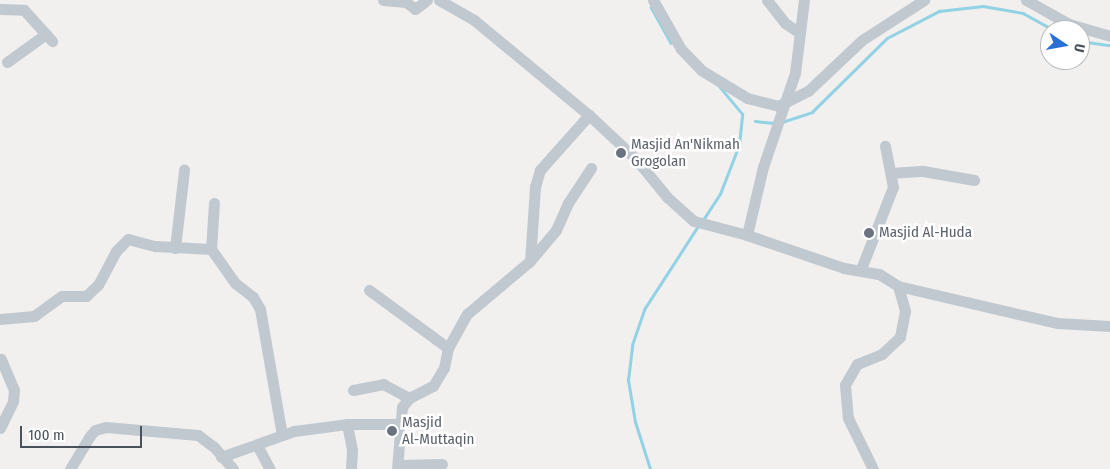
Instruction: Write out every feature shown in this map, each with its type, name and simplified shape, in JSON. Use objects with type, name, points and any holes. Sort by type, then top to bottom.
[{"type":"street","points":[[383,0],[406,2],[415,9],[427,0]]},
{"type":"street","points":[[439,0],[474,20],[588,115],[636,159],[667,197],[694,221],[731,232],[747,234],[844,268],[861,270],[890,278],[898,286],[905,311],[900,337],[882,354],[857,364],[845,385],[848,418],[873,469]]},
{"type":"street","points":[[653,0],[681,49],[701,70],[747,98],[781,108]]},
{"type":"street","points":[[767,0],[786,24],[800,33]]},
{"type":"street","points":[[747,234],[781,108],[795,73],[804,0]]},
{"type":"street","points":[[900,0],[902,12]]},
{"type":"street","points":[[781,108],[808,90],[862,40],[902,12],[924,0]]},
{"type":"street","points":[[1026,0],[1069,24],[1110,36]]},
{"type":"street","points":[[0,10],[24,10],[49,38],[7,62]]},
{"type":"street","points":[[530,261],[535,187],[540,170],[588,115]]},
{"type":"street","points":[[861,270],[890,200],[893,187],[885,146]]},
{"type":"street","points":[[442,464],[398,467],[399,424],[402,407],[409,398],[434,386],[444,368],[448,348],[467,314],[530,261],[556,230],[568,203],[591,168]]},
{"type":"street","points":[[175,248],[184,170]]},
{"type":"street","points":[[891,173],[923,171],[974,180]]},
{"type":"street","points":[[214,203],[211,249],[235,283],[253,297],[260,309],[282,435]]},
{"type":"street","points":[[0,319],[34,316],[62,296],[86,296],[98,285],[116,252],[128,239],[175,248],[211,249]]},
{"type":"street","points":[[898,286],[1057,323],[1110,326]]},
{"type":"street","points":[[369,290],[448,348]]},
{"type":"street","points":[[0,428],[13,401],[14,390],[1,359]]},
{"type":"street","points":[[354,390],[384,384],[409,398]]},
{"type":"street","points":[[347,424],[352,450],[350,469]]},
{"type":"street","points":[[221,457],[282,435],[347,424],[399,424]]},
{"type":"street","points":[[70,469],[90,437],[96,430],[106,427],[198,435],[214,447],[233,469]]},
{"type":"street","points":[[258,444],[270,469]]},
{"type":"waterway","points":[[782,122],[812,112],[887,38],[939,11],[983,6],[1023,13],[1040,22]]},
{"type":"waterway","points":[[651,7],[671,43]]},
{"type":"waterway","points":[[1090,42],[1110,45]]},
{"type":"waterway","points":[[703,220],[720,194],[739,145],[742,114],[719,87]]},
{"type":"waterway","points":[[755,121],[774,123]]},
{"type":"waterway","points":[[650,469],[635,422],[628,380],[632,345],[645,308],[698,226]]},
{"type":"place","name":"Masjid An'Nikmah Grogolan","points":[[621,153]]},
{"type":"place","name":"Masjid Al-Huda","points":[[869,233]]},
{"type":"place","name":"Masjid Al-Muttaqin","points":[[392,431]]}]
